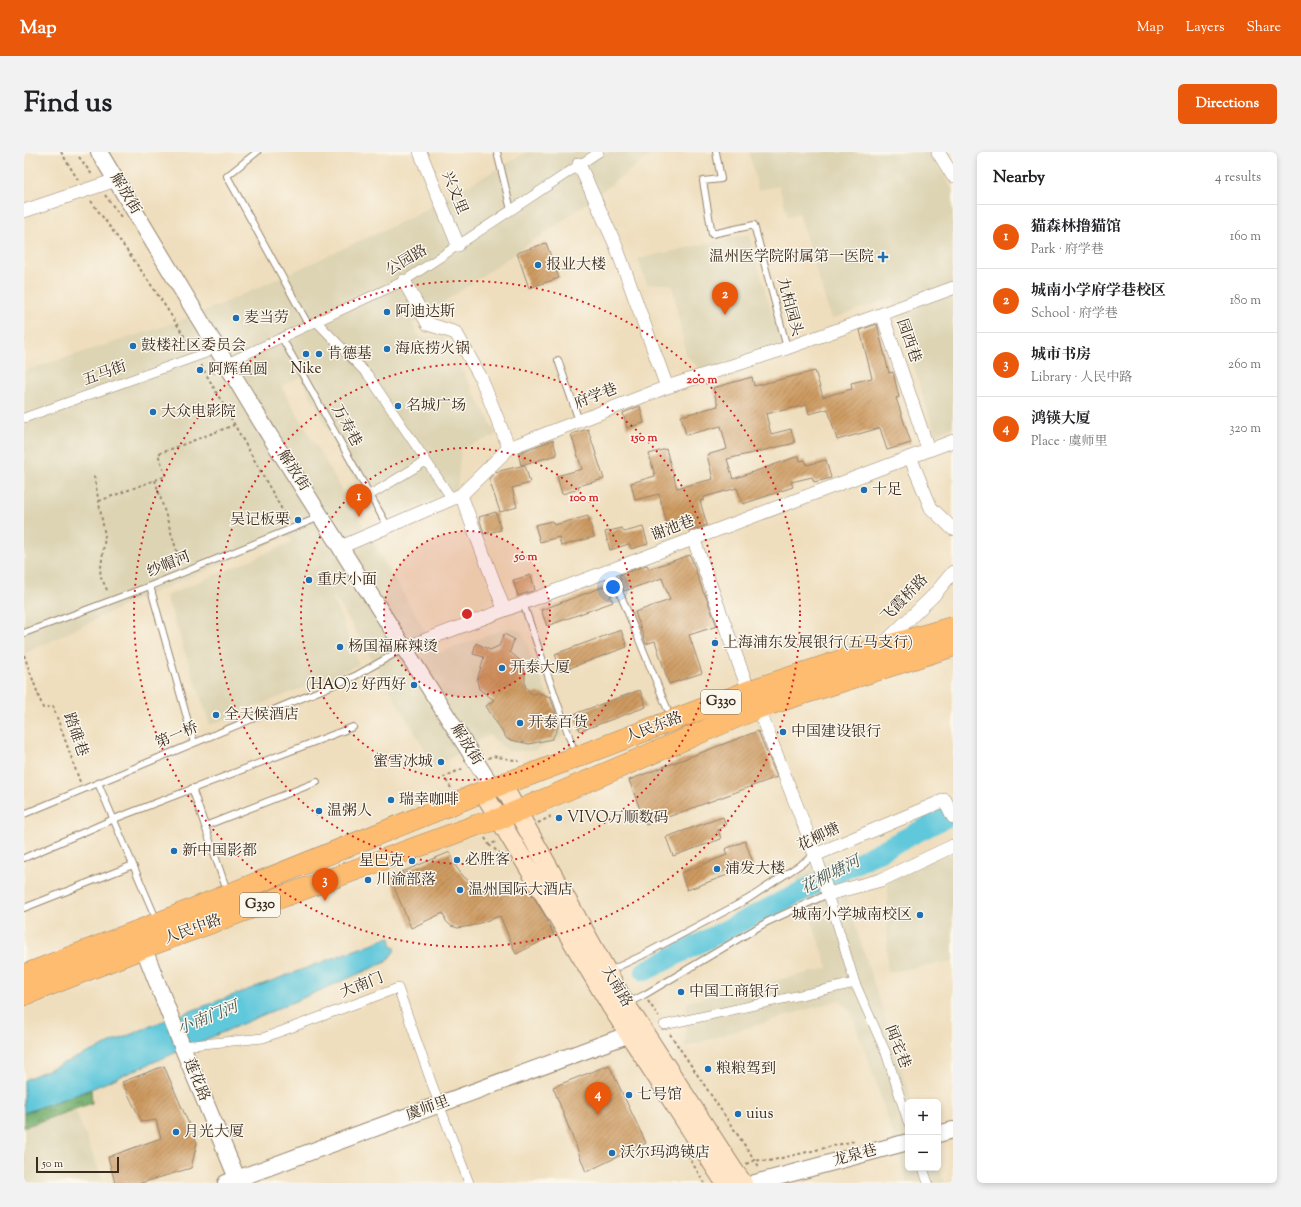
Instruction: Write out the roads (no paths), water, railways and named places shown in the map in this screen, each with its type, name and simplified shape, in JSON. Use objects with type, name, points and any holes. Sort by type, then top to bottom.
[{"type":"highway","name":"人民东路","points":[[508,815],[753,700],[879,648],[953,627]]},
{"type":"highway","name":"人民东路","points":[[492,788],[753,700],[953,646]]},
{"type":"highway","name":"人民中路","points":[[24,995],[140,940],[158,923],[492,788]]},
{"type":"highway","name":"人民中路","points":[[24,975],[140,940],[508,815]]},
{"type":"main road","name":"大南路","points":[[492,788],[600,975],[743,1183]]},
{"type":"main road","name":"大南路","points":[[619,1002],[630,1034],[725,1183]]},
{"type":"street","name":"解放街","points":[[99,152],[217,347],[221,366],[268,433],[322,516],[492,788]]},
{"type":"street","name":"兴文里","points":[[420,152],[458,245]]},
{"type":"street","name":"公园路","points":[[221,366],[404,281],[599,152]]},
{"type":"street","points":[[938,152],[953,176]]},
{"type":"street","points":[[580,164],[616,246],[667,387]]},
{"type":"street","points":[[24,211],[116,180]]},
{"type":"street","points":[[404,281],[428,324],[456,333],[481,378],[509,448]]},
{"type":"street","name":"园西巷","points":[[928,449],[882,314],[953,288]]},
{"type":"street","name":"府学巷","points":[[341,547],[456,497],[509,448],[667,387],[787,348],[882,314]]},
{"type":"street","points":[[313,324],[368,375],[426,461],[456,497],[504,609]]},
{"type":"street","name":"五马街","points":[[24,418],[217,347]]},
{"type":"street","name":"谢池巷","points":[[404,648],[522,602],[928,449],[953,441]]},
{"type":"street","points":[[910,456],[931,508],[953,529]]},
{"type":"street","points":[[370,496],[426,461]]},
{"type":"street","points":[[693,538],[753,700],[815,855],[828,894],[881,880],[953,846]]},
{"type":"street","name":"飞霞桥路","points":[[879,648],[933,596],[953,572]]},
{"type":"street","name":"花柳塘","points":[[815,855],[950,805]]},
{"type":"street","name":"闻宅巷","points":[[828,894],[855,983],[886,1053],[905,1113]]},
{"type":"street","name":"莲花路","points":[[140,940],[234,1182]]},
{"type":"street","points":[[664,1025],[855,983]]},
{"type":"street","name":"大南门","points":[[182,1046],[263,1038],[398,988],[469,1183]]},
{"type":"street","name":"虞师里","points":[[234,1182],[439,1104],[630,1034]]},
{"type":"street","points":[[941,1133],[953,1130]]},
{"type":"street","name":"龙泉巷","points":[[755,1183],[905,1143]]},
{"type":"street","points":[[924,1171],[928,1183]]},
{"type":"lane","points":[[257,152],[227,176],[313,324]]},
{"type":"lane","points":[[497,152],[511,210]]},
{"type":"lane","name":"九柏园头","points":[[716,152],[721,179],[703,181],[712,234],[754,226],[787,348]]},
{"type":"lane","name":"万寿巷","points":[[282,338],[388,527]]},
{"type":"lane","points":[[558,360],[579,421]]},
{"type":"lane","name":"纱帽河","points":[[24,633],[184,573],[322,516]]},
{"type":"lane","points":[[610,569],[667,708]]},
{"type":"lane","points":[[150,586],[194,743]]},
{"type":"lane","points":[[522,602],[572,745]]},
{"type":"lane","name":"第一桥","points":[[24,814],[355,676],[404,648]]},
{"type":"lane","points":[[24,858],[114,819],[353,726]]},
{"type":"lane","points":[[205,826],[317,782]]},
{"type":"lane","points":[[98,783],[158,923]]},
{"type":"lane","points":[[192,788],[229,894]]},
{"type":"lane","name":"花柳塘","points":[[600,975],[641,956],[748,899],[815,855]]},
{"type":"lane","points":[[24,908],[133,865]]},
{"type":"lane","points":[[619,1002],[644,995],[766,922],[828,894]]},
{"type":"water","name":"小南门河","points":[[390,937],[391,944],[396,949],[386,962],[91,1089],[24,1113],[24,1080],[153,1025]]},
{"type":"waterway","name":"花柳塘河","points":[[645,971],[953,814]]},
{"type":"place","name":"温州医学院附属第一医院","points":[[883,257]]},
{"type":"place","name":"报业大楼","points":[[538,265]]},
{"type":"place","name":"阿迪达斯","points":[[387,312]]},
{"type":"place","name":"城南小学府学巷校区","points":[[725,315]]},
{"type":"place","name":"麦当劳","points":[[236,318]]},
{"type":"place","name":"鼓楼社区委员会","points":[[133,346]]},
{"type":"place","name":"海底捞火锅","points":[[387,349]]},
{"type":"place","name":"Nike","points":[[306,354]]},
{"type":"place","name":"肯德基","points":[[319,354]]},
{"type":"place","name":"阿辉鱼圆","points":[[200,370]]},
{"type":"place","name":"名城广场","points":[[398,406]]},
{"type":"place","name":"大众电影院","points":[[153,412]]},
{"type":"place","name":"十足","points":[[864,490]]},
{"type":"place","name":"猫森林撸猫馆","points":[[359,517]]},
{"type":"place","name":"吴记板栗","points":[[298,520]]},
{"type":"place","name":"重庆小面","points":[[309,580]]},
{"type":"place","name":"上海浦东发展银行(五马支行)","points":[[715,643]]},
{"type":"place","name":"杨国福麻辣烫","points":[[340,647]]},
{"type":"place","name":"开泰大厦","points":[[502,668]]},
{"type":"place","name":"(HAO)2 好西好","points":[[414,685]]},
{"type":"place","name":"全天候酒店","points":[[216,715]]},
{"type":"place","name":"开泰百货","points":[[520,723]]},
{"type":"place","name":"中国建设银行","points":[[783,732]]},
{"type":"place","name":"蜜雪冰城","points":[[441,762]]},
{"type":"place","name":"瑞幸咖啡","points":[[391,800]]},
{"type":"place","name":"温粥人","points":[[319,811]]},
{"type":"place","name":"VIVO万顺数码","points":[[559,818]]},
{"type":"place","name":"新中国影都","points":[[174,851]]},
{"type":"place","name":"必胜客","points":[[457,860]]},
{"type":"place","name":"星巴克","points":[[412,861]]},
{"type":"place","name":"浦发大楼","points":[[717,869]]},
{"type":"place","name":"川渝部落","points":[[368,880]]},
{"type":"place","name":"温州国际大酒店","points":[[460,890]]},
{"type":"place","name":"城市书房","points":[[325,901]]},
{"type":"place","name":"城南小学城南校区","points":[[920,915]]},
{"type":"place","name":"中国工商银行","points":[[681,992]]},
{"type":"place","name":"粮粮驾到","points":[[708,1069]]},
{"type":"place","name":"七号馆","points":[[629,1095]]},
{"type":"place","name":"uius","points":[[738,1114]]},
{"type":"place","name":"鸿锳大厦","points":[[598,1115]]},
{"type":"place","name":"月光大厦","points":[[176,1132]]},
{"type":"place","name":"沃尔玛鸿锳店","points":[[612,1153]]}]
